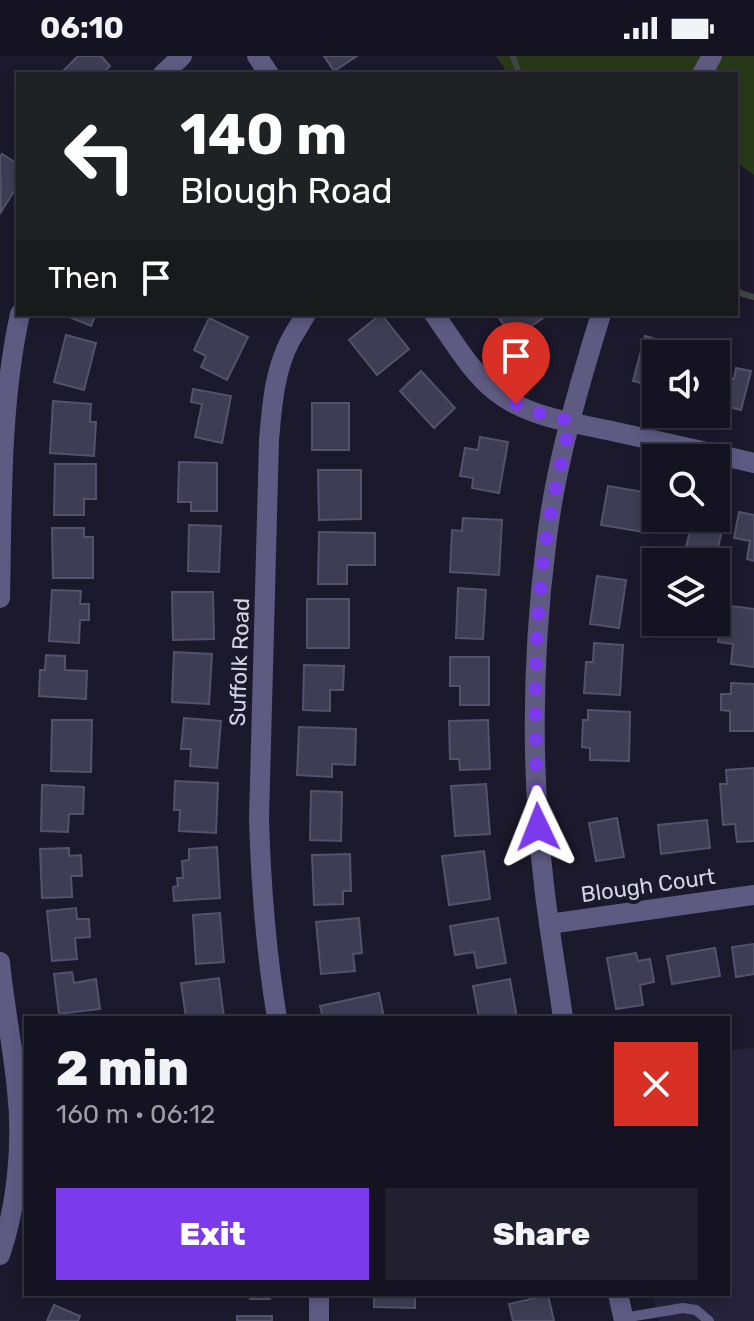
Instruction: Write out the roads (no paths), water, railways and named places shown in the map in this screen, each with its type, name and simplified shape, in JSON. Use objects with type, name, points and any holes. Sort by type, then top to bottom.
[{"type":"street","points":[[165,72],[182,56]]},
{"type":"street","points":[[0,598],[5,404],[20,316]]},
{"type":"street","name":"Suffolk Road","points":[[277,1016],[260,877],[259,819],[269,440],[278,375],[289,343],[305,316]]},
{"type":"street","points":[[435,316],[479,376],[496,392],[516,404],[570,421],[754,463]]},
{"type":"street","points":[[563,1016],[538,827],[536,660],[546,542],[570,421],[600,316]]},
{"type":"street","name":"Blough Court","points":[[549,924],[754,895]]},
{"type":"street","points":[[0,962],[18,1093],[19,1141],[9,1225],[0,1255]]},
{"type":"street","points":[[319,1296],[319,1321]]},
{"type":"street","points":[[618,1296],[624,1320]]},
{"type":"lane","points":[[624,1320],[683,1308],[696,1310],[709,1321]]},
{"type":"waterway","points":[[513,56],[518,72]]},
{"type":"waterway","points":[[738,291],[754,297]]}]
